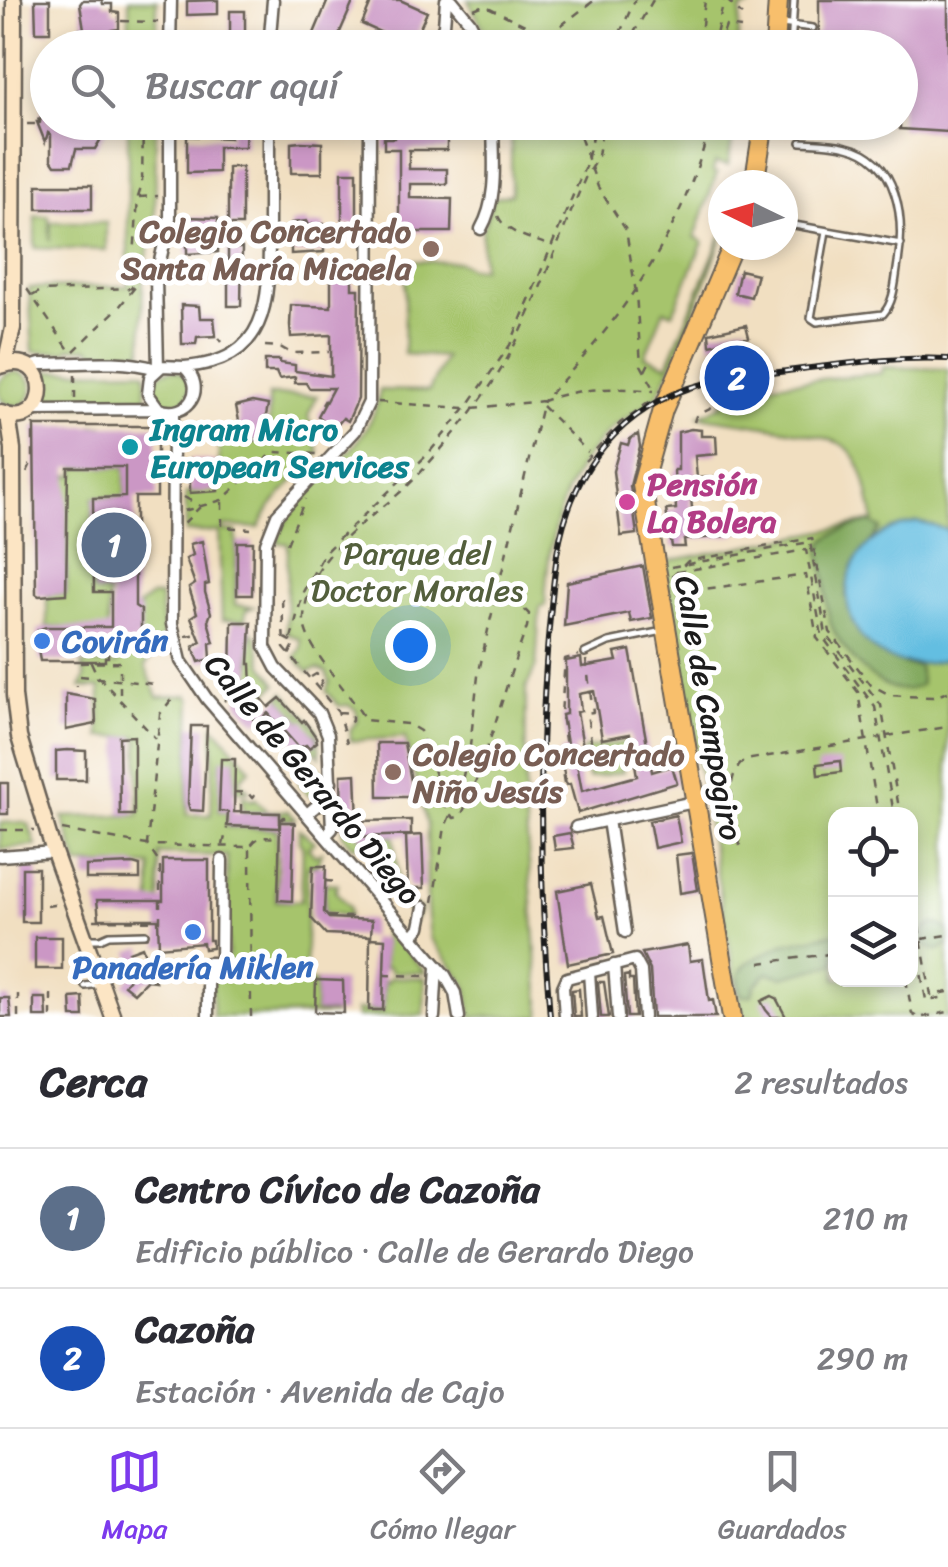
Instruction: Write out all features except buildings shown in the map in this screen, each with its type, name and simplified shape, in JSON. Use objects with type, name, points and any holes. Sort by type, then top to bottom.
[{"type":"highway","points":[[778,0],[786,25],[784,30]]},
{"type":"highway","points":[[756,170],[761,140]]},
{"type":"highway","name":"Calle de Campogiro","points":[[727,260],[663,410],[642,485],[661,576],[660,632],[732,1017]]},
{"type":"main road","points":[[14,0],[7,192],[13,328],[27,366],[40,383],[41,393],[19,415],[13,449],[16,710],[28,774],[86,939],[93,985],[112,1017]]},
{"type":"main road","points":[[13,328],[2,365],[27,366]]},
{"type":"street","points":[[170,0],[170,30]]},
{"type":"street","points":[[271,30],[274,0]]},
{"type":"street","points":[[442,30],[449,0]]},
{"type":"street","points":[[449,0],[474,30]]},
{"type":"street","points":[[157,369],[156,278],[170,218],[170,140]]},
{"type":"street","points":[[159,409],[147,388],[157,369],[168,364],[212,365],[226,359],[248,341],[261,322],[270,284],[268,140]]},
{"type":"street","points":[[325,836],[332,830],[328,735],[320,714],[276,668],[265,647],[266,542],[277,515],[355,431],[369,402],[370,140]]},
{"type":"street","points":[[481,228],[488,216],[492,191],[493,140]]},
{"type":"street","points":[[27,366],[141,364],[157,369]]},
{"type":"street","points":[[19,415],[159,409],[173,412],[191,403],[195,384],[212,365]]},
{"type":"street","points":[[184,367],[195,384]]},
{"type":"street","name":"Calle de Gerardo Diego","points":[[173,412],[175,646],[196,686],[437,966],[456,993],[459,1017]]},
{"type":"street","points":[[307,814],[321,802],[332,781]]},
{"type":"street","points":[[576,827],[694,802]]},
{"type":"street","points":[[608,820],[625,932]]},
{"type":"street","points":[[0,856],[54,852]]},
{"type":"street","points":[[208,1017],[208,963],[221,963],[222,860]]},
{"type":"street","name":"Calle de Gerardo Diego","points":[[412,937],[426,911]]},
{"type":"street","points":[[566,1017],[563,987],[567,978],[635,960],[644,1017]]},
{"type":"street","points":[[614,965],[618,1017]]},
{"type":"street","points":[[434,1017],[437,966]]},
{"type":"street","points":[[588,972],[592,1017]]},
{"type":"lane","points":[[787,30],[794,0]]},
{"type":"lane","points":[[786,25],[812,28]]},
{"type":"lane","points":[[801,142],[849,147],[866,155],[896,195],[901,244],[892,300],[883,314],[817,322],[809,314],[826,231]]},
{"type":"lane","points":[[798,226],[901,244]]},
{"type":"lane","points":[[585,653],[609,642],[660,632]]},
{"type":"lane","points":[[86,939],[145,934]]},
{"type":"path","points":[[555,30],[595,0]]},
{"type":"path","points":[[621,30],[635,0]]},
{"type":"path","points":[[636,30],[653,0]]},
{"type":"path","points":[[701,30],[704,0]]},
{"type":"path","points":[[719,30],[725,0],[742,15]]},
{"type":"path","points":[[472,10],[484,2],[537,30]]},
{"type":"path","points":[[121,22],[158,22]]},
{"type":"path","points":[[724,30],[726,26],[740,28]]},
{"type":"path","points":[[132,288],[143,140]]},
{"type":"path","points":[[581,140],[598,188],[626,230],[636,294],[640,359],[656,392]]},
{"type":"path","points":[[288,655],[296,647],[291,639],[303,592],[325,552],[405,479],[466,408],[510,344],[588,162],[592,140]]},
{"type":"path","points":[[450,816],[420,732],[408,724],[365,720],[340,680],[308,642],[306,598],[330,554],[370,514],[416,477],[472,408],[513,347],[598,156],[600,140]]},
{"type":"path","points":[[426,911],[470,746],[478,676],[542,403],[636,294],[682,202],[704,140]]},
{"type":"path","points":[[138,197],[158,196]]},
{"type":"path","points":[[498,208],[498,219],[503,225],[551,246]]},
{"type":"path","points":[[329,275],[338,268],[356,277]]},
{"type":"path","points":[[27,289],[72,351],[120,307],[144,276]]},
{"type":"path","points":[[32,296],[41,291],[132,288]]},
{"type":"path","points":[[264,346],[291,352],[330,352]]},
{"type":"path","points":[[640,359],[649,358],[645,372]]},
{"type":"path","points":[[74,405],[75,370]]},
{"type":"path","points":[[376,402],[472,408],[542,403],[564,394],[614,387],[661,394],[620,422],[585,461]]},
{"type":"path","points":[[694,422],[696,416],[722,404],[731,387]]},
{"type":"path","points":[[322,405],[325,400]]},
{"type":"path","points":[[542,403],[589,453]]},
{"type":"path","points":[[19,415],[33,459],[27,472]]},
{"type":"path","points":[[330,426],[328,433],[336,433]]},
{"type":"path","points":[[184,511],[222,500],[274,452],[319,454]]},
{"type":"path","points":[[287,544],[307,494]]},
{"type":"path","points":[[184,497],[201,506]]},
{"type":"path","points":[[222,500],[222,527],[252,529]]},
{"type":"path","points":[[184,524],[201,506]]},
{"type":"path","points":[[661,576],[684,564],[812,538],[830,632],[871,685],[905,696],[933,698],[948,692]]},
{"type":"path","points":[[661,576],[676,572],[684,564],[810,542]]},
{"type":"path","points":[[810,542],[806,550],[824,635],[878,706],[896,807]]},
{"type":"path","points":[[810,542],[824,635]]},
{"type":"path","points":[[661,576],[806,550]]},
{"type":"path","points":[[672,591],[678,594],[806,575],[817,638],[858,692],[877,807]]},
{"type":"path","points":[[282,600],[283,646],[338,712],[347,742]]},
{"type":"path","points":[[450,816],[461,816],[471,794],[528,627],[529,614],[522,608],[495,600]]},
{"type":"path","points":[[186,636],[198,634]]},
{"type":"path","points":[[282,638],[291,639]]},
{"type":"path","points":[[276,649],[283,646]]},
{"type":"path","points":[[564,784],[558,748],[566,746],[561,715],[565,659],[585,653],[593,712],[587,713],[592,748]]},
{"type":"path","points":[[91,662],[97,676],[157,740]]},
{"type":"path","points":[[80,663],[120,662],[120,698]]},
{"type":"path","points":[[310,683],[316,674],[323,678],[318,690]]},
{"type":"path","points":[[80,676],[154,684]]},
{"type":"path","points":[[94,920],[160,921],[160,864],[147,845],[160,714],[175,695]]},
{"type":"path","points":[[338,712],[348,711],[353,716],[344,726]]},
{"type":"path","points":[[740,846],[730,778],[745,760],[948,728]]},
{"type":"path","points":[[234,792],[248,793],[252,798],[254,795]]},
{"type":"path","points":[[241,792],[241,812]]},
{"type":"path","points":[[280,821],[284,817],[284,821],[297,824]]},
{"type":"path","points":[[223,846],[227,828]]},
{"type":"path","points":[[262,828],[262,836]]},
{"type":"path","points":[[0,830],[34,830]]},
{"type":"path","points":[[10,843],[16,830]]},
{"type":"path","points":[[62,830],[147,845],[250,847]]},
{"type":"path","points":[[251,1017],[250,847],[262,836],[277,838]]},
{"type":"path","points":[[428,867],[437,867]]},
{"type":"path","points":[[325,881],[341,882]]},
{"type":"path","points":[[47,906],[59,904]]},
{"type":"path","points":[[328,916],[352,918],[352,909]]},
{"type":"path","points":[[918,941],[948,935]]},
{"type":"path","points":[[918,949],[930,994],[926,1000]]},
{"type":"path","points":[[918,953],[926,1000]]},
{"type":"path","points":[[760,963],[828,955]]},
{"type":"path","points":[[384,976],[427,976]]},
{"type":"path","points":[[907,987],[912,1014],[920,1017],[948,1012]]},
{"type":"path","points":[[18,994],[18,1017]]},
{"type":"path","points":[[51,994],[52,1017]]},
{"type":"path","points":[[930,994],[948,994]]},
{"type":"path","points":[[926,1000],[948,994]]},
{"type":"green space","points":[[129,0],[157,0],[157,30],[129,30]]},
{"type":"green space","points":[[468,0],[749,0],[750,7],[741,10],[739,30],[484,30]]},
{"type":"green space","points":[[128,140],[156,140],[155,225],[143,273],[142,352],[70,348],[65,352],[33,352],[29,288],[128,286]]},
{"type":"green space","name":"Parque del Doctor Morales","points":[[511,140],[732,140],[728,165],[715,163],[713,170],[708,170],[708,199],[695,237],[703,242],[673,313],[664,310],[645,356],[667,365],[713,260],[671,367],[657,395],[614,427],[592,450],[568,491],[553,535],[545,606],[540,606],[536,666],[526,688],[525,811],[541,1017],[472,1017],[466,984],[430,938],[427,825],[405,737],[351,741],[350,730],[358,720],[356,710],[348,705],[339,706],[326,691],[330,682],[326,672],[308,672],[295,657],[301,648],[300,639],[286,633],[288,544],[277,542],[299,503],[362,435],[380,390],[429,391],[445,357],[404,354],[406,261],[459,262],[470,268],[482,268],[482,232],[493,198],[511,194]]},
{"type":"green space","points":[[35,216],[49,216],[50,241],[51,222],[106,222],[106,250],[35,248]]},
{"type":"green space","points":[[883,367],[948,369],[948,1017],[745,1017],[739,1002],[663,562],[874,521],[862,472],[846,447],[799,432],[699,416],[723,404],[729,388],[882,373]]},
{"type":"green space","points":[[172,370],[184,376],[190,388],[184,400],[172,406],[160,400],[154,388],[160,376]]},
{"type":"green space","points":[[44,371],[146,372],[146,405],[139,405],[137,398],[87,398],[85,405],[45,405]]},
{"type":"green space","points":[[8,373],[22,373],[31,382],[31,396],[22,405],[8,405],[-1,396],[-1,382]]},
{"type":"green space","points":[[269,395],[317,396],[308,415],[319,453],[271,506],[259,528],[224,526],[223,531],[236,532],[235,605],[253,607],[246,610],[245,620],[222,620],[219,532],[186,532],[186,493],[219,489],[219,440],[253,441],[269,437]]},
{"type":"green space","points":[[93,426],[103,426],[103,467],[125,467],[125,497],[93,498],[94,591],[108,592],[108,629],[47,627],[47,599],[51,594],[66,594],[66,476],[76,475],[76,467],[93,466]]},
{"type":"green space","points":[[870,522],[881,528],[853,566],[846,597],[903,664],[919,667],[921,684],[909,689],[895,689],[870,675],[847,652],[829,617],[822,545],[837,533]]},
{"type":"green space","points":[[151,596],[160,596],[163,635],[160,643],[140,643],[139,605]]},
{"type":"green space","points":[[251,631],[256,636],[263,665],[277,684],[261,698],[250,689]]},
{"type":"green space","points":[[140,650],[156,651],[145,666],[158,697],[188,695],[191,699],[187,815],[211,815],[214,726],[251,769],[239,780],[249,791],[234,791],[235,760],[221,760],[219,811],[228,812],[227,827],[277,829],[276,901],[301,901],[303,846],[299,829],[315,842],[308,848],[315,856],[322,852],[317,865],[308,866],[305,981],[316,982],[315,1011],[335,1014],[213,1017],[212,966],[228,965],[227,856],[159,854],[160,916],[151,914],[151,866],[78,865],[63,817],[139,815],[138,737],[100,737],[100,688],[81,687],[85,678],[82,664],[117,664],[122,656],[139,655]]},
{"type":"green space","points":[[284,692],[317,729],[320,756],[311,747],[317,742],[316,736],[280,698]]},
{"type":"green space","points":[[625,742],[629,762],[622,766],[623,772],[588,778],[583,749]]},
{"type":"green space","points":[[305,751],[321,770],[322,780],[310,796],[299,784],[304,764],[298,757]]},
{"type":"green space","points":[[243,795],[252,801],[255,798],[266,811],[288,811],[295,819],[280,819],[279,813],[243,812]]},
{"type":"green space","points":[[0,823],[29,825],[36,846],[0,849]]},
{"type":"green space","points":[[342,827],[358,827],[359,837],[394,836],[398,886],[416,908],[421,908],[416,920],[387,887],[392,868],[367,838],[354,847],[343,835]]},
{"type":"green space","points":[[325,883],[338,884],[335,891],[349,907],[349,916],[324,912]]},
{"type":"green space","points":[[936,924],[945,928],[949,937],[945,946],[936,950],[927,946],[923,937],[927,928]]},
{"type":"green space","points":[[387,928],[425,973],[391,972],[384,967]]},
{"type":"green space","points":[[828,934],[828,966],[782,977],[768,973],[755,985],[752,995],[742,996],[741,970],[783,944]]},
{"type":"green space","points":[[390,977],[425,978],[424,1015],[357,1017],[356,1010],[383,1011],[384,981]]},
{"type":"water","points":[[918,522],[948,530],[948,659],[911,664],[881,655],[860,636],[849,610],[848,583],[859,556],[882,535]]},
{"type":"railway","points":[[550,1017],[541,843],[546,670],[557,554],[564,524],[587,470],[604,446],[647,408],[703,384],[852,363],[948,359]]},
{"type":"place","name":"Colegio Concertado Santa María Micaela","points":[[431,249]]},
{"type":"place","name":"Cazoña","points":[[737,378]]},
{"type":"place","name":"Ingram Micro European Services","points":[[130,447]]},
{"type":"place","name":"Pensión La Bolera","points":[[627,502]]},
{"type":"place","name":"Centro Cívico de Cazoña","points":[[114,545]]},
{"type":"place","name":"Covirán","points":[[42,641]]},
{"type":"place","name":"Colegio Concertado Niño Jesús","points":[[393,772]]},
{"type":"place","name":"Panadería Miklen","points":[[193,932]]}]
